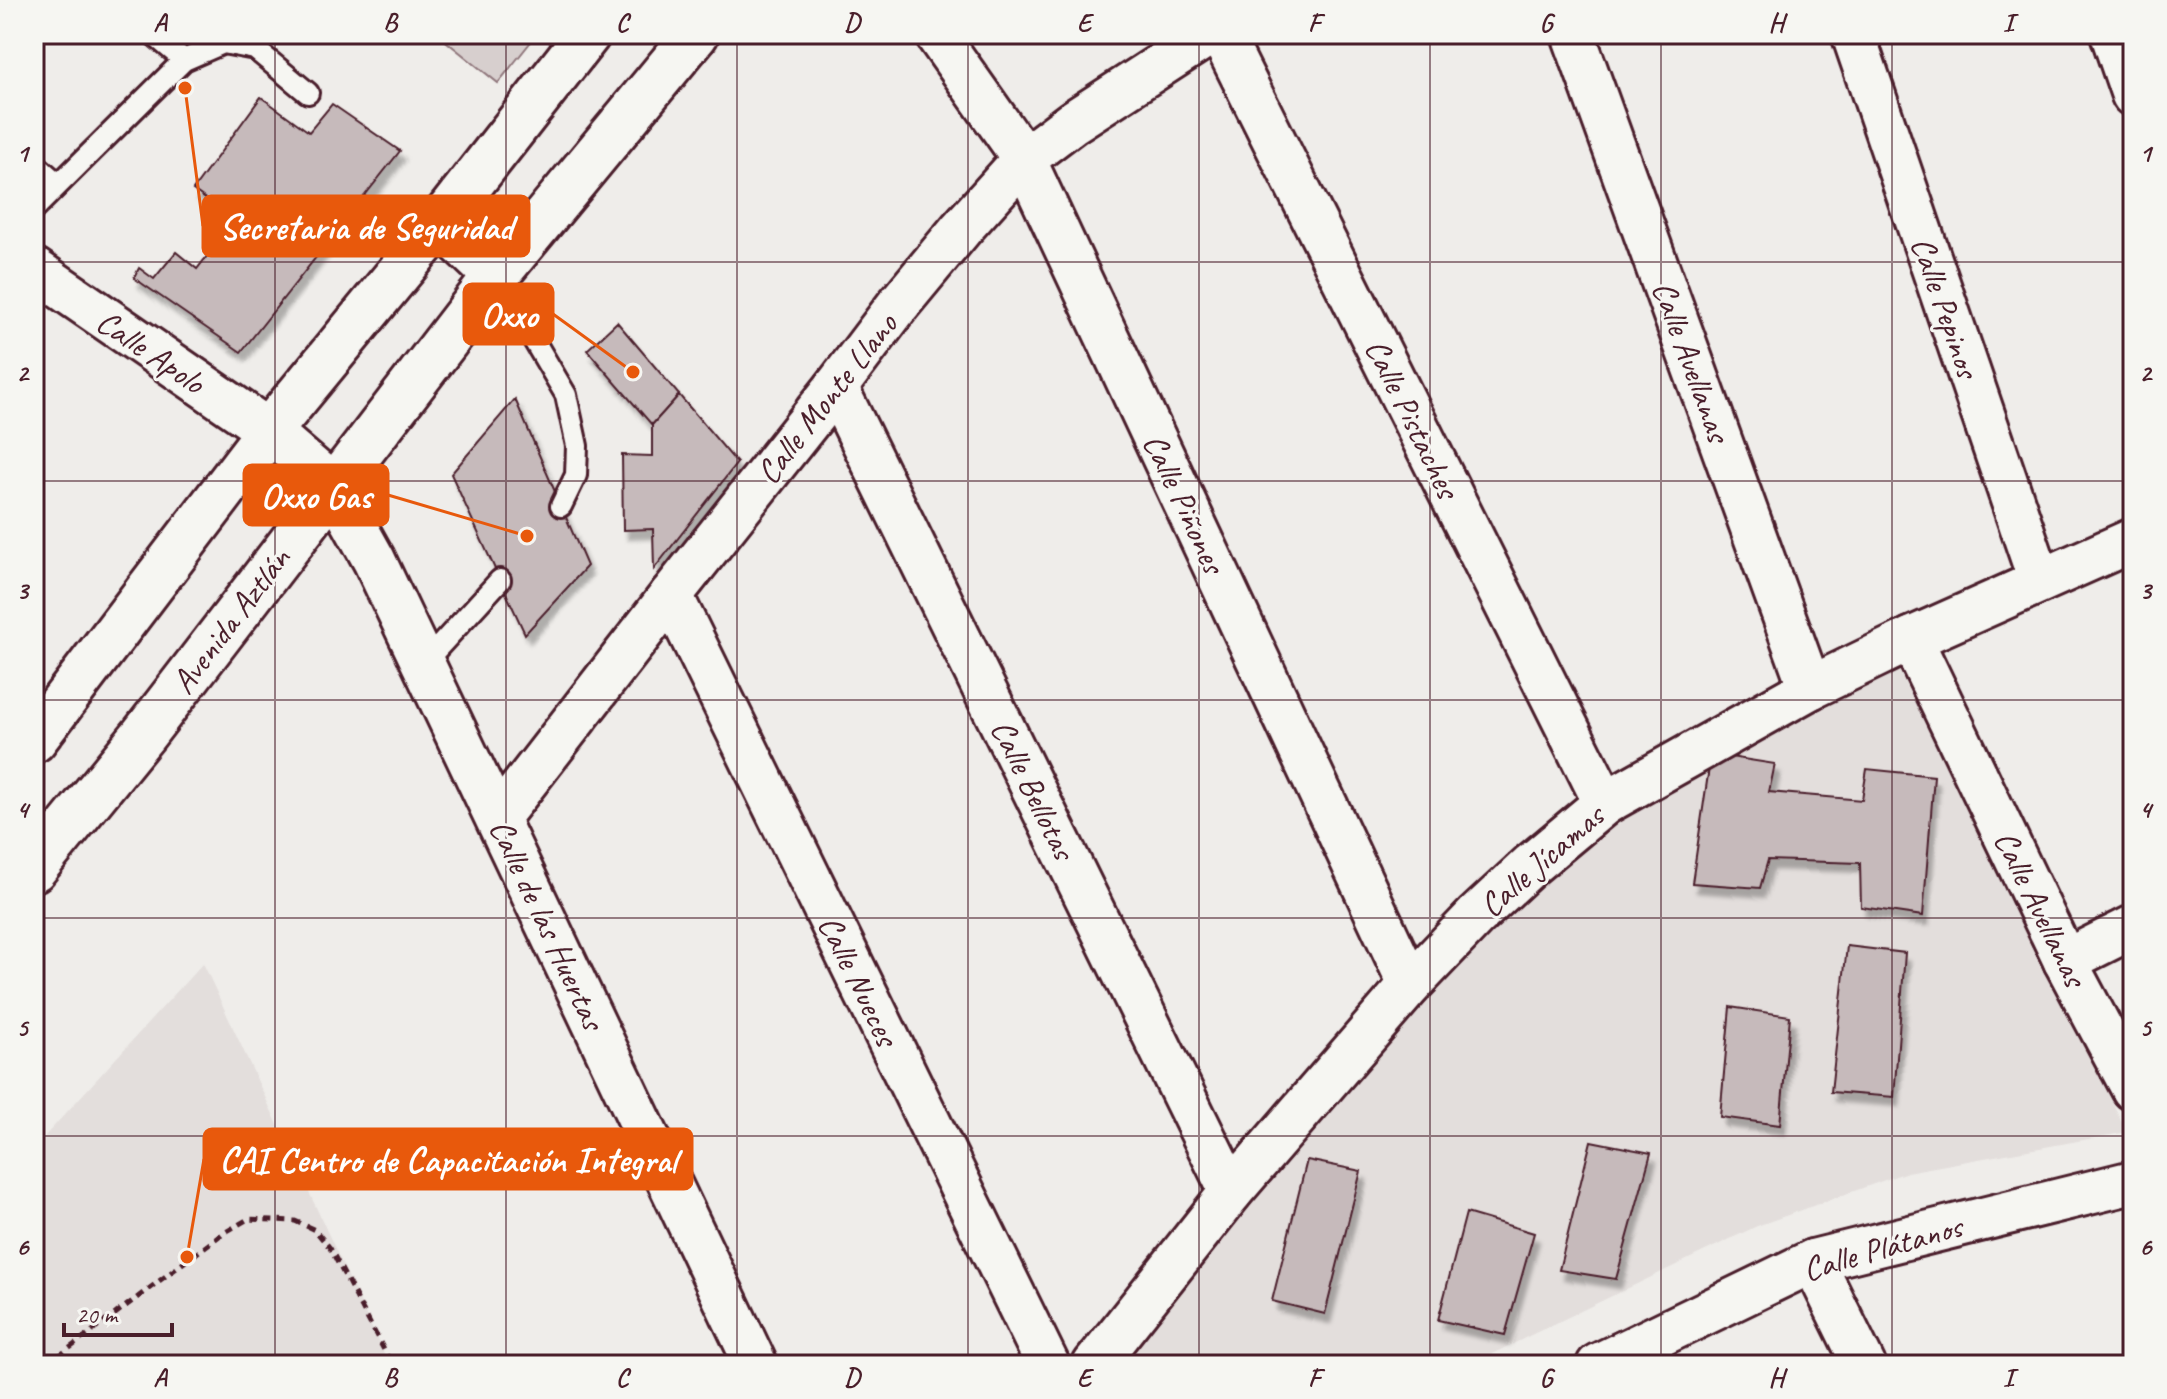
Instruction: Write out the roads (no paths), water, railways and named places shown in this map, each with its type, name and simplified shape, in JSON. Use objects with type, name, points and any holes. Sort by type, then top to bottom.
[{"type":"main road","points":[[34,740],[269,431],[440,223],[588,34]]},
{"type":"main road","name":"Avenida Aztlán","points":[[34,869],[144,734],[496,276],[696,34]]},
{"type":"main road","points":[[440,223],[496,276]]},
{"type":"street","name":"Calle Piñones","points":[[936,34],[1024,159],[1410,985]]},
{"type":"street","name":"Calle Monte Llano","points":[[498,818],[898,305],[1024,159],[1073,122],[1209,34]]},
{"type":"street","name":"Calle Pistaches","points":[[1221,34],[1605,803]]},
{"type":"street","name":"Calle Avellanas","points":[[1573,34],[1810,688]]},
{"type":"street","name":"Calle Pepinos","points":[[1853,34],[2040,581]]},
{"type":"street","points":[[2112,34],[2133,95]]},
{"type":"street","name":"Calle Apolo","points":[[40,285],[269,431],[333,486]]},
{"type":"street","name":"Calle Bellotas","points":[[836,387],[1231,1192]]},
{"type":"street","name":"Calle de las Huertas","points":[[333,486],[374,560],[424,663],[756,1365]]},
{"type":"street","name":"Calle Jícamas","points":[[1094,1365],[1231,1192],[1410,985],[1488,905],[1605,803],[1810,688],[1911,639],[2133,540]]},
{"type":"street","name":"Calle Nueces","points":[[671,595],[1048,1365]]},
{"type":"street","name":"Calle Avellanas","points":[[1911,639],[2065,961],[2133,1089]]},
{"type":"street","points":[[2065,961],[2133,927]]},
{"type":"street","name":"Calle Plátanos","points":[[1598,1365],[1813,1261],[2133,1182]]},
{"type":"street","points":[[1813,1261],[1864,1365]]},
{"type":"lane","points":[[153,34],[184,60]]},
{"type":"lane","points":[[34,209],[184,60],[223,43],[255,49],[308,93]]},
{"type":"lane","points":[[34,163],[58,184]]},
{"type":"lane","points":[[496,276],[566,395],[577,446],[576,475],[561,506]]},
{"type":"lane","points":[[424,663],[500,580]]},
{"type":"place","name":"Secretaria de Seguridad","points":[[185,88]]},
{"type":"place","name":"Oxxo","points":[[633,372]]},
{"type":"place","name":"Oxxo Gas","points":[[527,536]]},
{"type":"place","name":"CAI Centro de Capacitación Integral","points":[[187,1257]]}]
